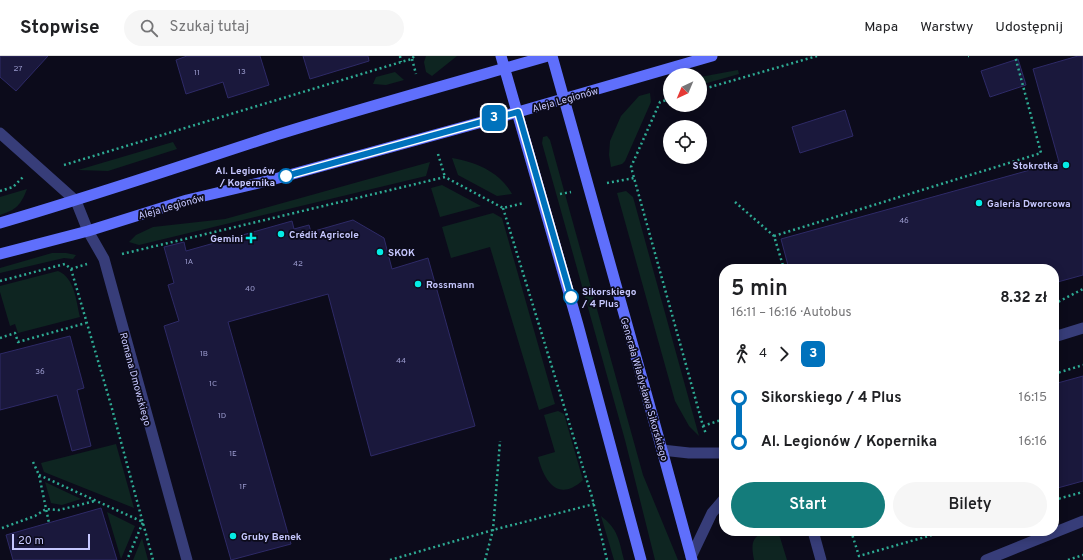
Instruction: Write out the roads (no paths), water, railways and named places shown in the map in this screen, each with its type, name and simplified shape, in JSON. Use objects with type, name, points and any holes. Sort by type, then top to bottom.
[{"type":"main road","points":[[501,56],[543,199],[641,560]]},
{"type":"main road","points":[[0,223],[76,201],[278,135],[548,56]]},
{"type":"main road","name":"Generała Władysława Sikorskiego","points":[[552,56],[691,558]]},
{"type":"main road","name":"Aleja Legionów","points":[[0,254],[88,231],[187,200],[271,180],[518,112],[712,56]]},
{"type":"street","points":[[0,133],[76,201]]},
{"type":"street","name":"Romana Dmowskiego","points":[[76,201],[88,231],[104,259],[187,560]]},
{"type":"street","points":[[1059,335],[1083,328]]},
{"type":"street","points":[[662,450],[689,453],[719,453]]},
{"type":"street","points":[[691,558],[712,513],[719,505]]},
{"type":"street","points":[[1059,531],[1083,521]]},
{"type":"street","points":[[814,536],[821,560]]},
{"type":"street","points":[[986,560],[1046,536]]},
{"type":"place","name":"Stokrotka","points":[[1066,165]]},
{"type":"place","name":"Al. Legionów / Kopernika","points":[[286,176]]},
{"type":"place","name":"Galeria Dworcowa","points":[[979,203]]},
{"type":"place","name":"Crédit Agricole","points":[[281,234]]},
{"type":"place","name":"Gemini","points":[[251,238]]},
{"type":"place","name":"SKOK","points":[[380,252]]},
{"type":"place","name":"Rossmann","points":[[418,284]]},
{"type":"place","name":"Sikorskiego / 4 Plus","points":[[571,297]]},
{"type":"place","name":"Gruby Benek","points":[[233,536]]}]
